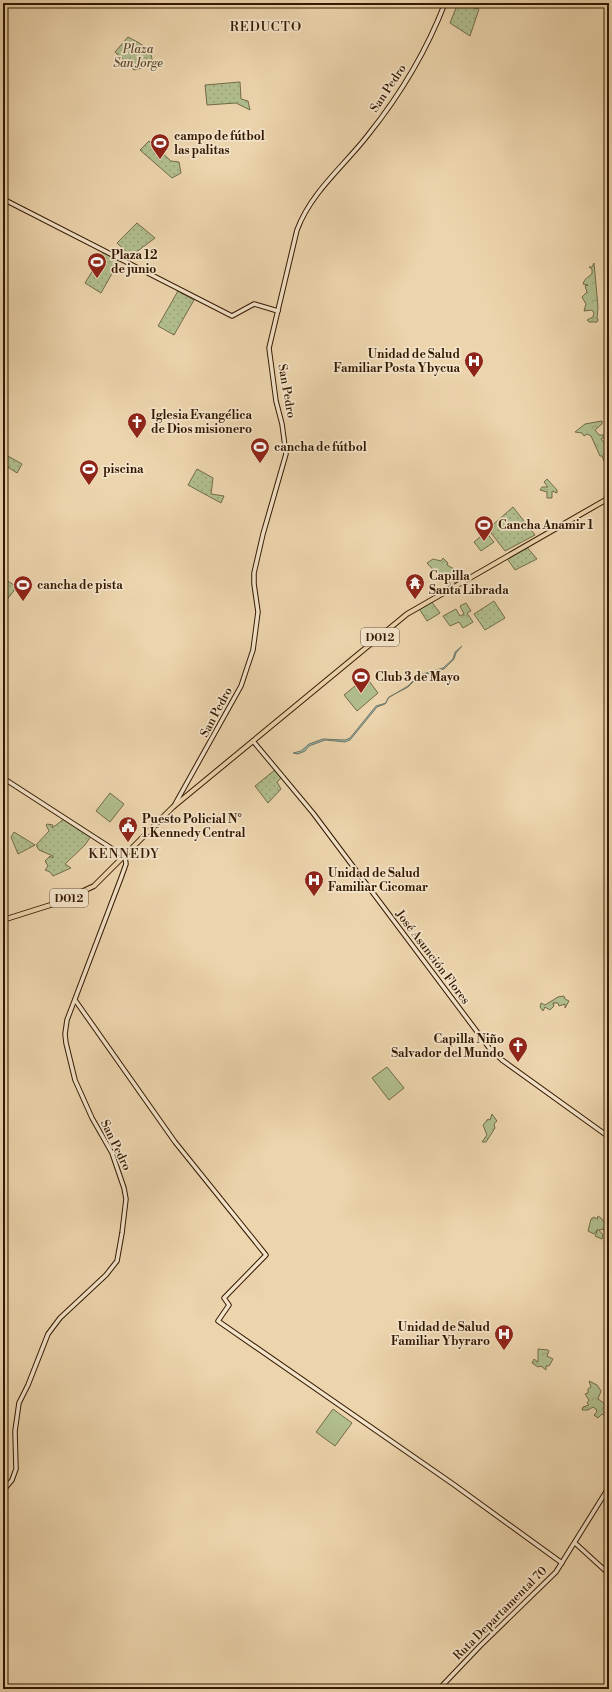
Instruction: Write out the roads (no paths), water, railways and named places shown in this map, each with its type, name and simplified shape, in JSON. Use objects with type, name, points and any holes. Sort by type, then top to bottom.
[{"type":"main road","name":"D012","points":[[3,920],[53,904],[89,889],[125,857],[183,798],[415,608],[609,498]]},
{"type":"main road","points":[[180,795],[183,798]]},
{"type":"street","name":"San Pedro","points":[[173,807],[211,743],[241,686],[256,635],[258,612],[254,573],[264,530],[286,454],[282,424],[276,401],[270,348],[297,230],[304,213],[316,195],[369,134],[389,105],[431,38],[445,3]]},
{"type":"street","points":[[3,199],[232,316],[254,304],[278,311]]},
{"type":"street","name":"José Asunción Flores","points":[[253,741],[309,808],[490,1049],[502,1060],[609,1137]]},
{"type":"street","points":[[3,778],[125,857]]},
{"type":"street","name":"San Pedro","points":[[3,1491],[12,1480],[16,1469],[15,1431],[19,1403],[28,1385],[44,1342],[56,1322],[102,1281],[117,1261],[126,1199],[121,1176],[112,1153],[97,1127],[78,1088],[68,1057],[65,1034],[67,1020],[101,926],[126,864],[125,857]]},
{"type":"street","points":[[75,1000],[180,1148],[266,1255],[224,1298],[229,1305],[218,1321],[453,1484],[562,1563]]},
{"type":"street","name":"Ruta Departamental 70","points":[[439,1689],[480,1646],[544,1585],[562,1563],[609,1487]]},
{"type":"street","points":[[575,1543],[609,1574]]},
{"type":"place","name":"campo de fútbol las palitas","points":[[160,160]]},
{"type":"place","name":"Plaza 12 de junio","points":[[97,279]]},
{"type":"place","name":"Unidad de Salud Familiar Posta Ybycua","points":[[474,378]]},
{"type":"place","name":"Iglesia Evangélica de Dios misionero","points":[[137,439]]},
{"type":"place","name":"cancha de fútbol","points":[[260,464]]},
{"type":"place","name":"piscina","points":[[89,486]]},
{"type":"place","name":"Cancha Anamir 1","points":[[484,542]]},
{"type":"place","name":"Capilla Santa Librada","points":[[415,600]]},
{"type":"place","name":"cancha de pista","points":[[23,602]]},
{"type":"place","name":"Club 3 de Mayo","points":[[361,694]]},
{"type":"place","name":"Puesto Policial N° 1 Kennedy Central","points":[[128,843]]},
{"type":"place","name":"Unidad de Salud Familiar Cicomar","points":[[314,897]]},
{"type":"place","name":"Capilla Niño Salvador del Mundo","points":[[518,1063]]},
{"type":"place","name":"Unidad de Salud Familiar Ybyraro","points":[[504,1351]]},
{"type":"district","name":"REDUCTO","points":[[266,26]]},
{"type":"district","name":"KENNEDY","points":[[124,853]]},
{"type":"park label","name":"Plaza San Jorge","points":[[138,56]]}]
